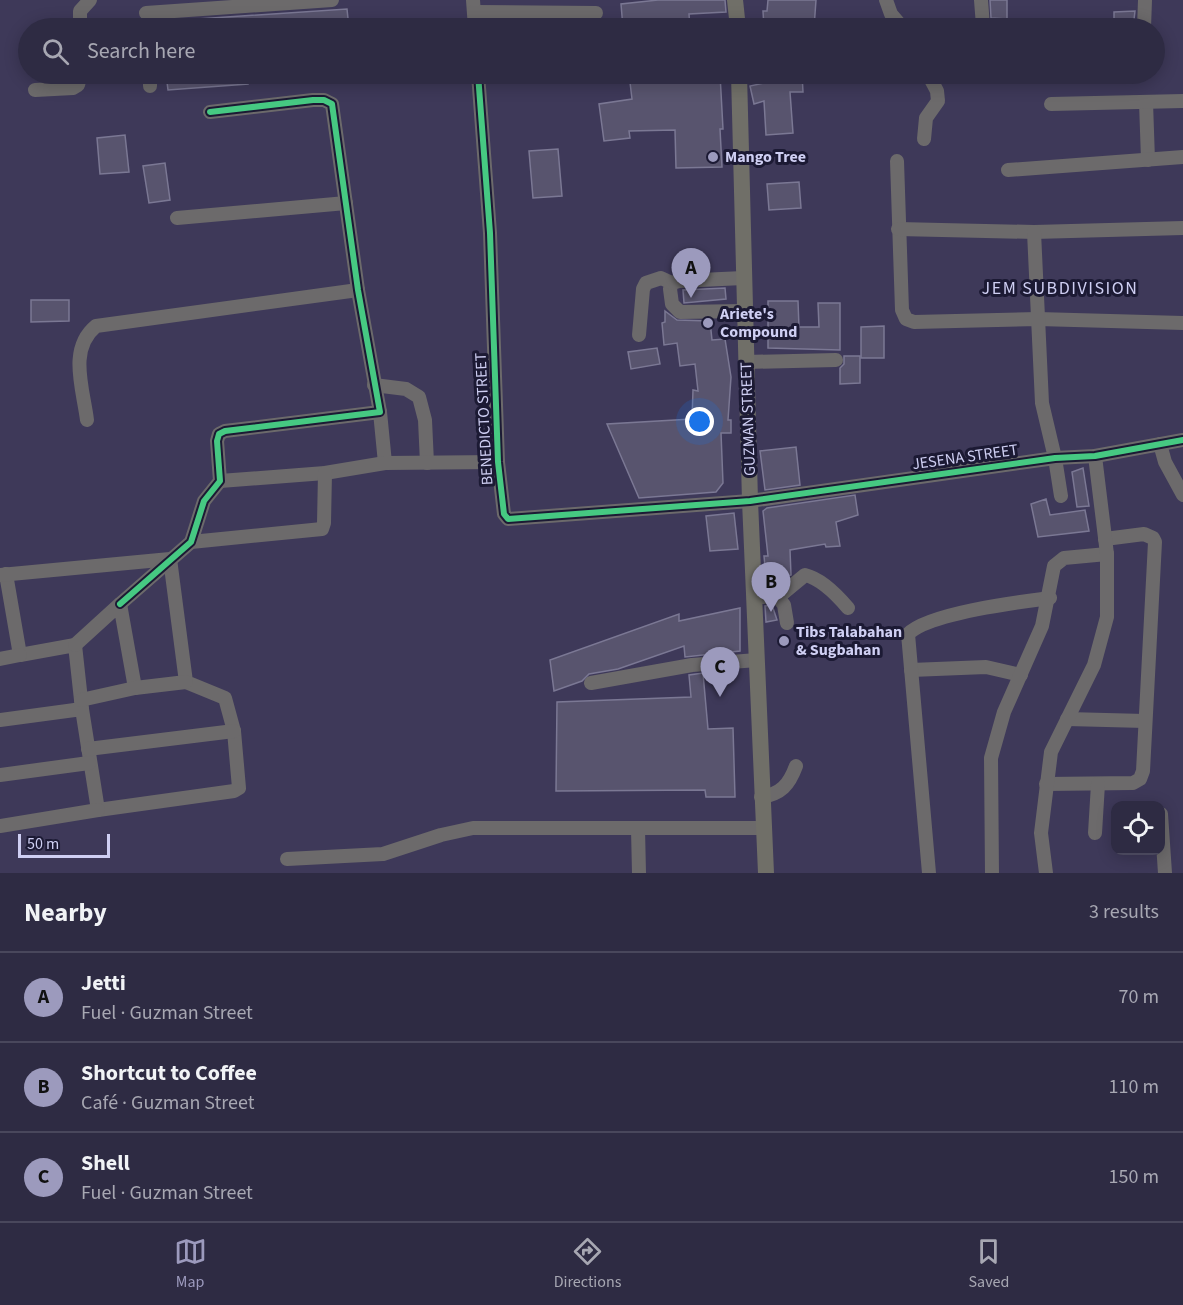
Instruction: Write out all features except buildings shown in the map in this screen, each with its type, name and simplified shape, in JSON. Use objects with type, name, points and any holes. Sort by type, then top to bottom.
[{"type":"main road","name":"GUZMAN STREET","points":[[739,84],[750,501],[756,598],[762,828],[766,873]]},
{"type":"street","points":[[80,18],[80,11],[90,0]]},
{"type":"street","points":[[145,9],[203,0]]},
{"type":"street","points":[[145,9],[332,0]]},
{"type":"street","points":[[886,0],[894,18]]},
{"type":"street","points":[[981,0],[982,18]]},
{"type":"street","points":[[1144,18],[1145,0]]},
{"type":"street","points":[[474,6],[596,14]]},
{"type":"street","points":[[145,9],[146,18]]},
{"type":"street","points":[[35,90],[73,88],[78,84]]},
{"type":"street","name":"BENEDICTO STREET","points":[[479,84],[490,233],[498,462],[504,514],[508,519],[515,520],[750,501]]},
{"type":"street","points":[[924,139],[926,118],[938,101],[933,84]]},
{"type":"street","points":[[210,112],[313,100],[324,100],[332,104],[358,290],[380,412],[385,463]]},
{"type":"street","points":[[1051,104],[1183,101]]},
{"type":"street","points":[[1146,102],[1148,160]]},
{"type":"street","points":[[1008,170],[1183,157]]},
{"type":"street","points":[[897,161],[902,310],[906,319],[914,322],[1038,319],[1183,323]]},
{"type":"street","points":[[177,218],[346,203]]},
{"type":"street","points":[[898,229],[1034,231],[1183,228]]},
{"type":"street","points":[[1034,231],[1042,404],[1056,458],[1061,496]]},
{"type":"street","points":[[639,335],[643,289],[646,283],[661,278],[672,283],[743,278]]},
{"type":"street","points":[[672,283],[670,289],[672,304],[681,312],[744,311]]},
{"type":"street","points":[[87,420],[79,349],[84,338],[96,326],[358,290]]},
{"type":"street","points":[[746,362],[836,360]]},
{"type":"street","points":[[374,385],[406,389],[419,397],[425,420],[427,463]]},
{"type":"street","points":[[191,542],[204,501],[220,481],[217,441],[219,434],[225,431],[380,412]]},
{"type":"street","name":"JESENA STREET","points":[[750,501],[1056,458],[1095,456],[1183,440]]},
{"type":"street","points":[[1160,444],[1165,462],[1183,495]]},
{"type":"street","points":[[1046,873],[1041,833],[1051,752],[1094,665],[1107,617],[1107,554],[1095,456]]},
{"type":"street","points":[[220,481],[325,473],[385,463],[498,462]]},
{"type":"street","points":[[0,659],[75,645],[191,542],[322,529],[325,473]]},
{"type":"street","points":[[1046,784],[1133,783],[1140,779],[1155,542],[1153,538],[1144,534],[1105,539]]},
{"type":"street","points":[[993,873],[991,758],[1004,712],[1042,626],[1050,598],[1054,566],[1064,558],[1107,554]]},
{"type":"street","points":[[20,655],[3,575],[170,559]]},
{"type":"street","points":[[170,559],[186,682]]},
{"type":"street","points":[[756,598],[777,596],[805,575],[813,577],[826,586],[848,608]]},
{"type":"street","points":[[777,596],[784,605],[787,623]]},
{"type":"street","points":[[929,873],[907,639],[911,631],[991,605],[1050,598]]},
{"type":"street","points":[[120,604],[135,688]]},
{"type":"street","points":[[75,645],[89,763],[98,810]]},
{"type":"street","points":[[591,683],[692,665],[757,660]]},
{"type":"street","points":[[911,670],[986,667],[1021,675]]},
{"type":"street","points":[[0,720],[81,704],[135,688],[186,682],[225,698],[234,731],[239,784],[239,788],[234,791],[0,826]]},
{"type":"street","points":[[1067,719],[1145,721]]},
{"type":"street","points":[[88,748],[234,731]]},
{"type":"street","points":[[0,776],[89,763]]},
{"type":"street","points":[[761,797],[775,795],[785,788],[796,766]]},
{"type":"street","points":[[1095,833],[1098,784]]},
{"type":"street","points":[[287,859],[383,854],[441,835],[473,828],[638,830],[762,828]]},
{"type":"street","points":[[638,830],[639,873]]},
{"type":"street","points":[[1164,855],[1165,873]]},
{"type":"cycle path","points":[[479,84],[490,233],[498,462],[504,514],[508,519],[750,501],[1055,458],[1095,456],[1183,440]]},
{"type":"cycle path","points":[[120,604],[191,542],[204,501],[220,481],[217,441],[219,434],[225,431],[380,412],[358,290],[332,104],[324,100],[313,100],[210,112]]},
{"type":"place","name":"Mango Tree","points":[[713,157]]},
{"type":"place","name":"Jetti","points":[[691,298]]},
{"type":"place","name":"Ariete's Compound","points":[[708,323]]},
{"type":"place","name":"Shortcut to Coffee","points":[[771,612]]},
{"type":"place","name":"Tibs Talabahan & Sugbahan","points":[[784,641]]},
{"type":"place","name":"Shell","points":[[720,697]]},
{"type":"district","name":"JEM SUBDIVISION","points":[[1060,288]]}]
